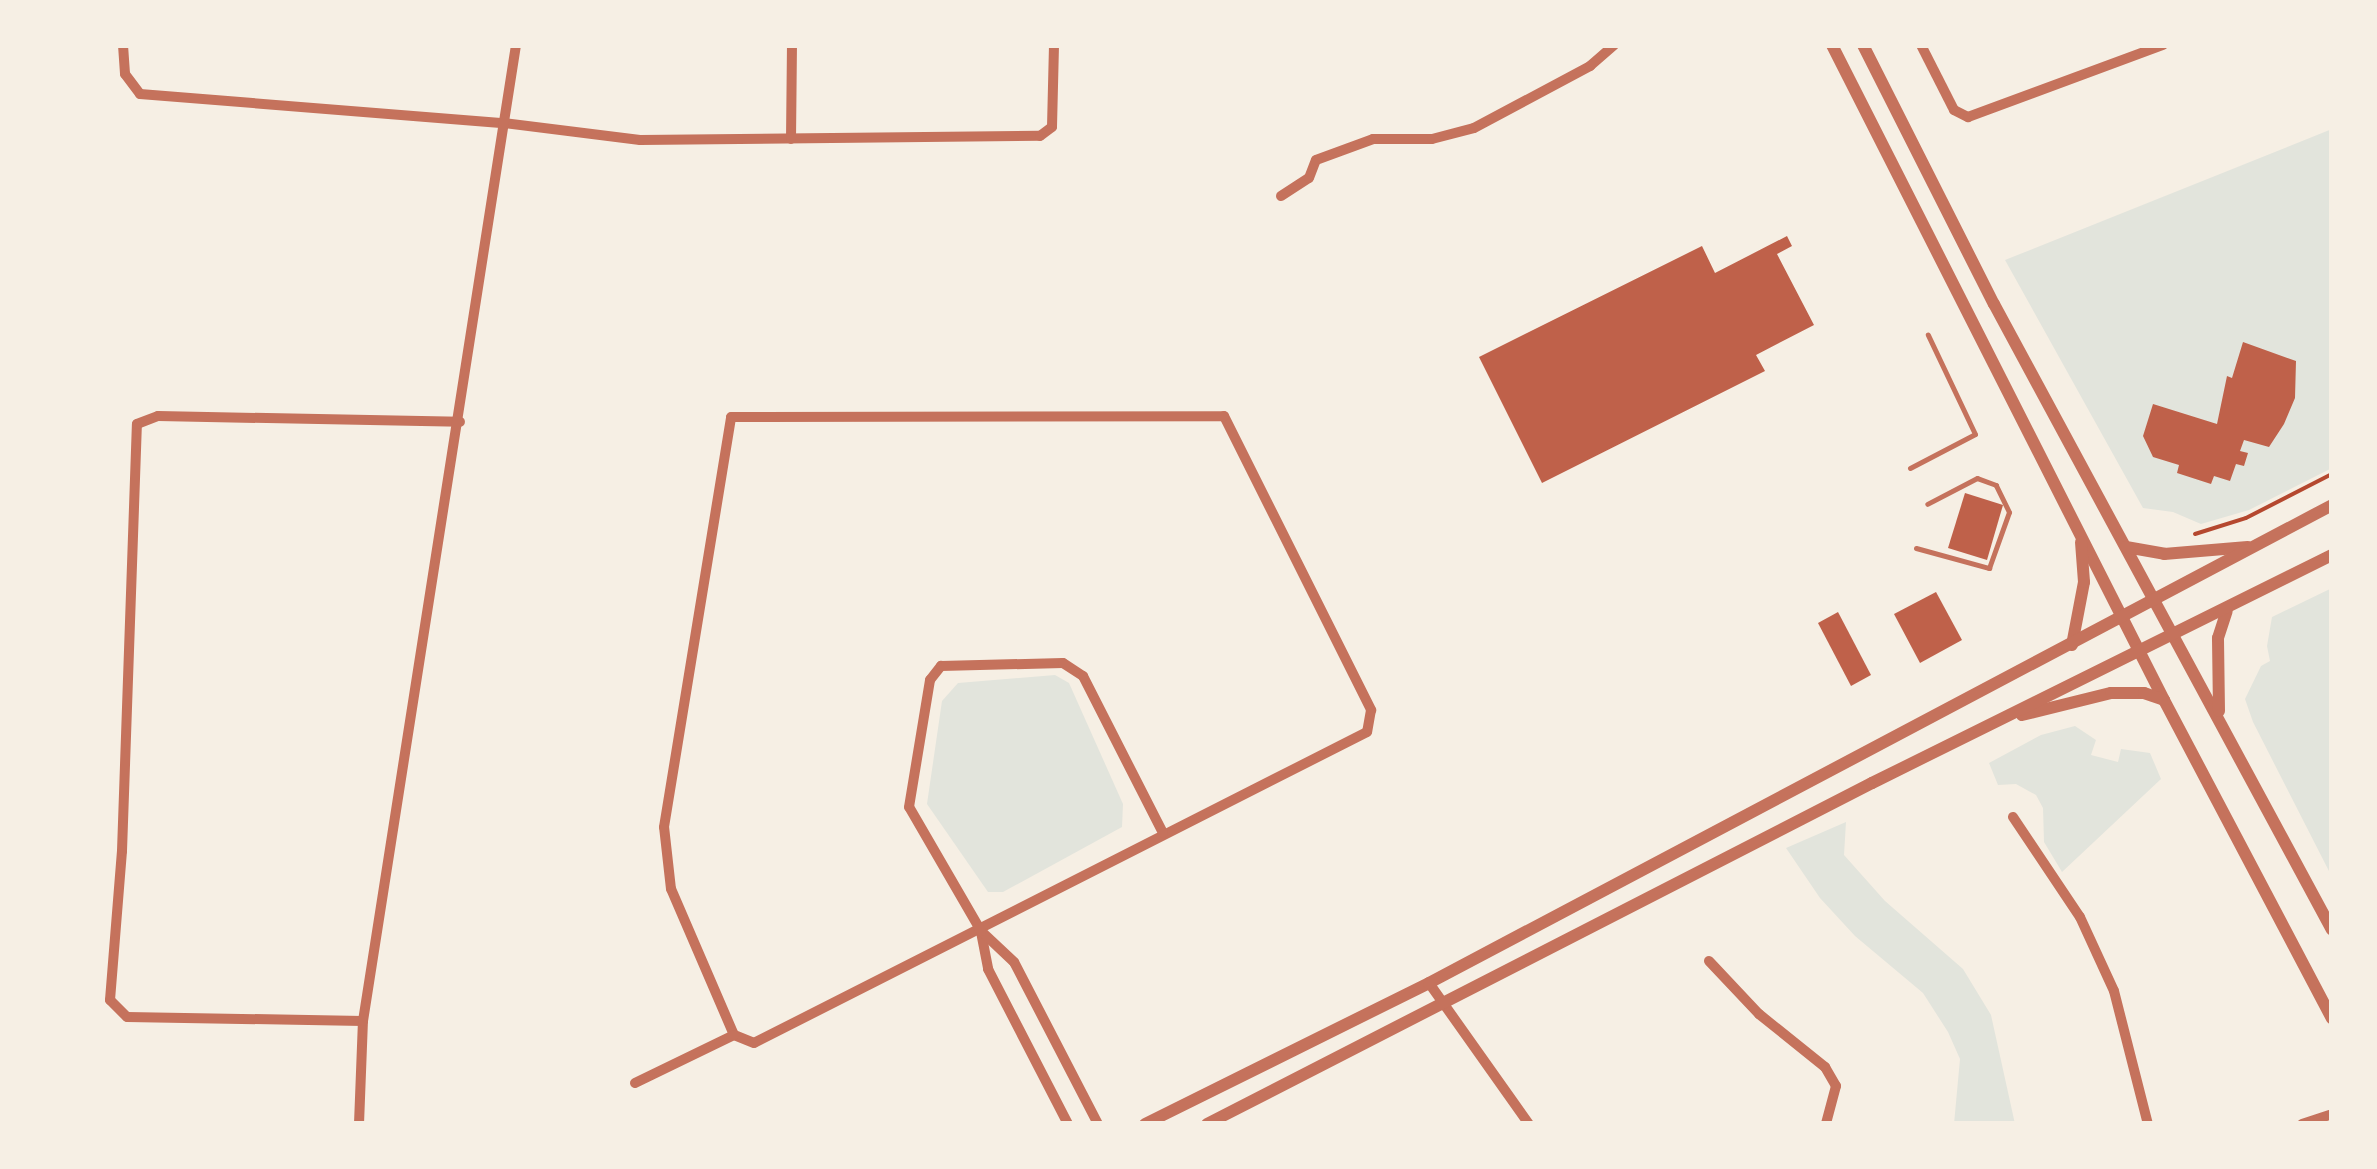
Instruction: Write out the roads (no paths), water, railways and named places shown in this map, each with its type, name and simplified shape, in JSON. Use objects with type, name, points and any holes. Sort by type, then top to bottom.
[{"type":"street","points":[[123,45],[125,74],[140,94],[504,123],[640,140],[1040,136],[1052,126],[1054,45]]},
{"type":"street","points":[[359,1124],[363,1021],[460,422],[516,45]]},
{"type":"street","points":[[791,139],[792,45]]},
{"type":"street","points":[[1281,196],[1309,178],[1316,160],[1373,138],[1432,138],[1474,128],[1590,66],[1614,45]]},
{"type":"street","points":[[1832,45],[2164,700],[2332,1018]]},
{"type":"street","points":[[1862,45],[1994,304],[2332,930]]},
{"type":"street","points":[[1921,45],[1954,110],[1968,118],[2163,45]]},
{"type":"street","points":[[363,1021],[127,1016],[110,1000],[122,852],[137,424],[158,416],[460,422]]},
{"type":"street","points":[[1224,416],[1371,710],[1367,732],[1164,832],[981,931],[754,1043],[734,1035],[671,889],[664,827],[732,417],[1224,416]]},
{"type":"street","points":[[1145,1124],[1429,984],[1796,785],[2072,645],[2332,505]]},
{"type":"street","points":[[2072,645],[2084,582],[2081,534]]},
{"type":"street","points":[[2126,547],[2164,554],[2256,546]]},
{"type":"street","points":[[1207,1124],[1995,721],[2332,556]]},
{"type":"street","points":[[2219,718],[2216,666],[2226,611]]},
{"type":"street","points":[[1098,1124],[1014,962],[981,931],[909,807],[930,680],[941,666],[1063,663],[1083,676],[1164,832]]},
{"type":"street","points":[[1995,721],[2111,693],[2144,693],[2164,700]]},
{"type":"street","points":[[2013,817],[2080,916],[2114,991],[2148,1124]]},
{"type":"street","points":[[981,931],[988,970],[1068,1124]]},
{"type":"street","points":[[1709,961],[1759,1014],[1825,1068],[1836,1086],[1826,1124]]},
{"type":"street","points":[[1429,984],[1490,1076],[1529,1124]]},
{"type":"street","points":[[635,1083],[734,1035]]},
{"type":"street","points":[[2302,1124],[2332,1114]]},
{"type":"lane","points":[[1910,468],[1975,434],[1928,335]]},
{"type":"lane","points":[[1916,548],[1988,568],[2009,512],[1996,484],[1977,478],[1927,504]]}]
